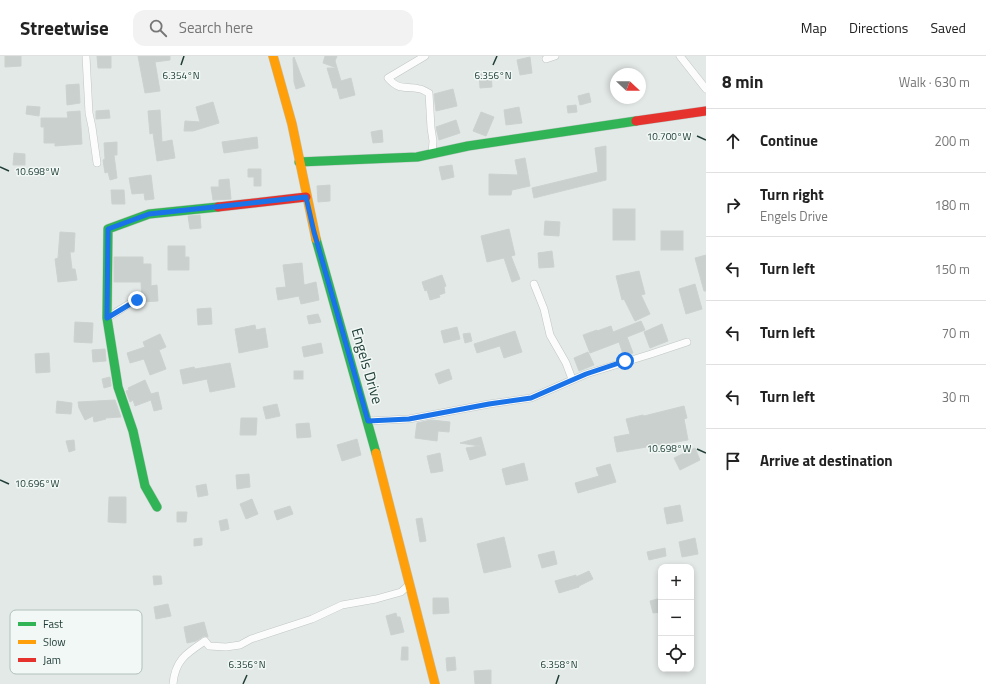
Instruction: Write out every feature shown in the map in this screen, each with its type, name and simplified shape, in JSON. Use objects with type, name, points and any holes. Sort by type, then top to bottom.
[{"type":"street","points":[[86,56],[89,113],[97,163]]},
{"type":"street","name":"Engels Drive","points":[[273,56],[292,124],[314,232],[368,421],[435,684]]},
{"type":"street","points":[[426,56],[388,78],[394,85],[406,88],[420,88],[429,93],[433,141],[432,154]]},
{"type":"street","points":[[546,59],[555,56]]},
{"type":"street","points":[[680,56],[706,89]]},
{"type":"street","points":[[299,162],[417,158],[468,146],[706,111]]},
{"type":"street","points":[[157,506],[145,486],[133,431],[118,387],[107,318],[108,229],[149,214],[306,197]]},
{"type":"street","points":[[534,284],[544,309],[550,335],[566,363],[572,380]]},
{"type":"street","points":[[107,318],[137,300]]},
{"type":"street","points":[[368,421],[409,419],[489,404],[531,398],[572,380],[687,342]]},
{"type":"street","points":[[173,684],[174,674],[178,663],[184,656],[205,641],[209,646],[226,647],[240,645],[251,639],[312,619],[348,603],[376,599],[401,592],[410,584]]},
{"type":"building","points":[[5,56],[21,56],[21,66],[5,67]]},
{"type":"building","points":[[97,56],[111,56],[111,68],[98,68]]},
{"type":"building","points":[[138,56],[170,56],[170,60],[155,62],[160,91],[145,93]]},
{"type":"building","points":[[325,56],[337,56],[335,61],[341,81],[351,78],[355,95],[340,99],[337,88],[333,88],[327,68],[337,68],[323,63]]},
{"type":"building","points":[[294,57],[305,86],[296,89],[294,82]]},
{"type":"building","points":[[530,57],[532,73],[520,75],[517,60]]},
{"type":"building","points":[[479,73],[491,73],[492,87],[480,88]]},
{"type":"building","points":[[79,84],[80,103],[67,105],[66,85]]},
{"type":"building","points":[[453,89],[457,106],[436,111],[434,94]]},
{"type":"building","points":[[589,93],[591,102],[580,105],[578,96]]},
{"type":"building","points":[[213,102],[219,123],[193,131],[184,131],[185,121],[200,122],[196,107]]},
{"type":"building","points":[[576,105],[577,112],[568,113],[567,106]]},
{"type":"building","points":[[27,106],[40,107],[39,116],[26,114]]},
{"type":"building","points":[[519,107],[522,123],[506,125],[504,110]]},
{"type":"building","points":[[109,110],[110,118],[96,119],[96,111]]},
{"type":"building","points":[[160,110],[162,142],[172,140],[175,158],[157,161],[153,133],[150,134],[148,111]]},
{"type":"building","points":[[80,111],[82,144],[55,146],[55,143],[44,143],[44,127],[41,127],[41,118],[68,118],[67,112]]},
{"type":"building","points":[[481,112],[494,117],[486,136],[473,131]]},
{"type":"building","points":[[456,120],[460,133],[439,140],[436,127]]},
{"type":"building","points":[[382,130],[383,142],[373,143],[371,132]]},
{"type":"building","points":[[257,137],[258,148],[224,153],[222,142]]},
{"type":"building","points":[[117,142],[117,155],[114,155],[117,178],[110,180],[108,172],[105,173],[103,160],[105,159],[104,143]]},
{"type":"building","points":[[606,146],[606,180],[534,198],[532,188],[598,172],[595,148]]},
{"type":"building","points":[[14,153],[25,154],[25,165],[13,165]]},
{"type":"building","points":[[525,158],[530,186],[512,190],[511,195],[489,195],[489,174],[518,175],[515,160]]},
{"type":"building","points":[[452,165],[454,177],[442,180],[439,167]]},
{"type":"building","points":[[248,169],[261,169],[261,186],[254,186],[254,177],[248,177]]},
{"type":"building","points":[[151,175],[154,199],[145,200],[144,193],[132,194],[129,178]]},
{"type":"building","points":[[229,179],[231,199],[213,200],[211,187],[219,187],[219,180]]},
{"type":"building","points":[[330,185],[330,201],[318,202],[317,186]]},
{"type":"building","points":[[111,190],[124,190],[125,204],[112,204]]},
{"type":"building","points":[[613,209],[635,209],[635,240],[613,240]]},
{"type":"building","points":[[200,215],[201,228],[190,229],[188,216]]},
{"type":"building","points":[[545,221],[560,222],[559,236],[544,235]]},
{"type":"building","points":[[509,229],[515,255],[511,256],[520,279],[512,282],[504,258],[487,262],[481,236]]},
{"type":"building","points":[[661,231],[683,231],[683,250],[661,250]]},
{"type":"building","points":[[60,232],[75,233],[74,252],[70,252],[72,269],[75,269],[77,280],[58,282],[55,259],[58,258]]},
{"type":"building","points":[[168,246],[185,246],[185,257],[189,257],[189,270],[168,270]]},
{"type":"building","points":[[552,251],[554,267],[539,268],[538,253]]},
{"type":"building","points":[[706,255],[706,291],[704,291],[695,258]]},
{"type":"building","points":[[114,257],[143,257],[143,264],[151,264],[151,286],[157,285],[158,301],[142,302],[141,282],[114,282]]},
{"type":"building","points":[[302,263],[304,285],[316,282],[319,300],[301,304],[299,296],[278,300],[276,288],[286,287],[283,265]]},
{"type":"building","points":[[639,271],[645,294],[641,295],[650,314],[635,321],[624,299],[622,300],[616,276]]},
{"type":"building","points":[[442,275],[446,286],[444,287],[445,293],[439,295],[440,297],[430,300],[427,290],[425,291],[422,282]]},
{"type":"building","points":[[695,284],[702,309],[686,314],[679,289]]},
{"type":"building","points":[[211,308],[212,324],[198,325],[197,309]]},
{"type":"building","points":[[318,314],[321,322],[309,324],[307,316]]},
{"type":"building","points":[[641,321],[645,330],[627,337],[633,353],[624,357],[619,342],[590,353],[583,335],[611,326],[613,332]]},
{"type":"building","points":[[75,322],[93,323],[92,343],[74,342]]},
{"type":"building","points":[[662,324],[668,341],[650,348],[644,332]]},
{"type":"building","points":[[255,325],[256,330],[265,328],[268,347],[239,353],[235,329]]},
{"type":"building","points":[[457,327],[460,339],[444,343],[441,331]]},
{"type":"building","points":[[515,331],[522,352],[504,358],[500,346],[477,353],[474,344]]},
{"type":"building","points":[[470,333],[472,341],[465,343],[463,334]]},
{"type":"building","points":[[160,334],[166,347],[159,350],[166,369],[150,375],[144,359],[130,363],[127,353],[145,347],[143,342]]},
{"type":"building","points":[[321,343],[323,353],[304,357],[302,347]]},
{"type":"building","points":[[105,349],[106,361],[93,362],[92,350]]},
{"type":"building","points":[[588,352],[594,365],[579,371],[574,358]]},
{"type":"building","points":[[49,353],[50,372],[36,373],[35,354]]},
{"type":"building","points":[[230,363],[235,387],[210,392],[207,379],[183,384],[180,370]]},
{"type":"building","points":[[449,369],[452,379],[439,384],[435,374]]},
{"type":"building","points":[[294,371],[303,371],[303,379],[294,379]]},
{"type":"building","points":[[110,377],[111,386],[104,388],[102,379]]},
{"type":"building","points":[[145,380],[151,394],[158,392],[162,409],[154,411],[151,400],[135,406],[133,400],[130,402],[126,391],[129,390],[128,388]]},
{"type":"building","points":[[115,400],[121,417],[105,418],[106,419],[94,422],[93,416],[85,420],[79,408],[78,402]]},
{"type":"building","points":[[57,401],[72,403],[71,414],[56,413]]},
{"type":"building","points":[[277,404],[280,416],[266,419],[263,407]]},
{"type":"building","points":[[684,406],[687,418],[684,419],[688,440],[617,452],[614,437],[630,434],[626,419]]},
{"type":"building","points":[[241,418],[257,418],[256,435],[240,435]]},
{"type":"building","points":[[431,420],[450,422],[449,432],[438,431],[437,441],[415,438],[417,423]]},
{"type":"building","points":[[309,423],[311,437],[297,438],[296,424]]},
{"type":"building","points":[[481,437],[486,455],[470,460],[466,448],[480,446],[460,443]]},
{"type":"building","points":[[357,439],[361,455],[342,461],[337,445]]},
{"type":"building","points":[[74,440],[75,450],[69,452],[66,441]]},
{"type":"building","points":[[695,448],[700,460],[680,470],[674,458]]},
{"type":"building","points":[[440,453],[443,471],[431,473],[427,456]]},
{"type":"building","points":[[524,463],[528,480],[506,485],[502,469]]},
{"type":"building","points":[[610,464],[616,482],[578,493],[575,483],[599,476],[596,468]]},
{"type":"building","points":[[249,474],[250,487],[237,489],[236,475]]},
{"type":"building","points":[[206,484],[208,495],[198,497],[196,486]]},
{"type":"building","points":[[109,497],[126,497],[126,523],[108,522]]},
{"type":"building","points":[[252,499],[258,514],[246,519],[240,504]]},
{"type":"building","points":[[680,505],[683,521],[667,524],[664,508]]},
{"type":"building","points":[[290,506],[293,514],[277,520],[274,511]]},
{"type":"building","points":[[177,512],[187,512],[186,522],[177,522]]},
{"type":"building","points":[[422,518],[426,541],[420,542],[416,519]]},
{"type":"building","points":[[227,519],[229,529],[221,531],[219,521]]},
{"type":"building","points":[[504,537],[511,567],[484,573],[477,544]]},
{"type":"building","points":[[202,538],[202,545],[194,546],[194,539]]},
{"type":"building","points":[[695,538],[698,554],[682,557],[679,542]]},
{"type":"building","points":[[665,548],[666,556],[649,560],[647,552]]},
{"type":"building","points":[[554,551],[557,564],[542,568],[538,555]]},
{"type":"building","points":[[589,571],[593,579],[579,587],[559,593],[555,581],[576,575],[576,577]]},
{"type":"building","points":[[153,576],[161,576],[162,584],[154,585]]},
{"type":"building","points":[[433,598],[448,598],[449,613],[433,614]]},
{"type":"building","points":[[658,599],[658,612],[653,613],[650,601]]},
{"type":"building","points":[[168,604],[171,616],[156,619],[154,607]]},
{"type":"building","points":[[396,613],[397,617],[400,617],[404,632],[391,635],[386,616]]},
{"type":"building","points":[[204,622],[208,637],[204,636],[196,641],[187,643],[184,627]]},
{"type":"building","points":[[402,647],[408,647],[408,660],[401,660]]},
{"type":"building","points":[[455,657],[456,670],[447,671],[446,658]]},
{"type":"building","points":[[491,670],[491,684],[475,684],[474,671]]},
{"type":"traffic: fast","points":[[299,162],[417,157],[468,146],[636,121]]},
{"type":"traffic: fast","points":[[157,507],[145,486],[133,431],[118,387],[107,318],[108,229],[149,214],[218,207]]},
{"type":"traffic: fast","points":[[316,239],[376,453]]},
{"type":"traffic: slow","points":[[273,56],[292,124],[316,239]]},
{"type":"traffic: slow","points":[[376,453],[435,684]]},
{"type":"traffic: jam","points":[[636,121],[706,111]]},
{"type":"traffic: jam","points":[[218,207],[306,197]]},
{"type":"route","points":[[137,300],[107,318],[108,229],[149,214],[306,197],[314,232],[368,421],[409,419],[489,404],[531,398],[586,374],[625,361]]}]
